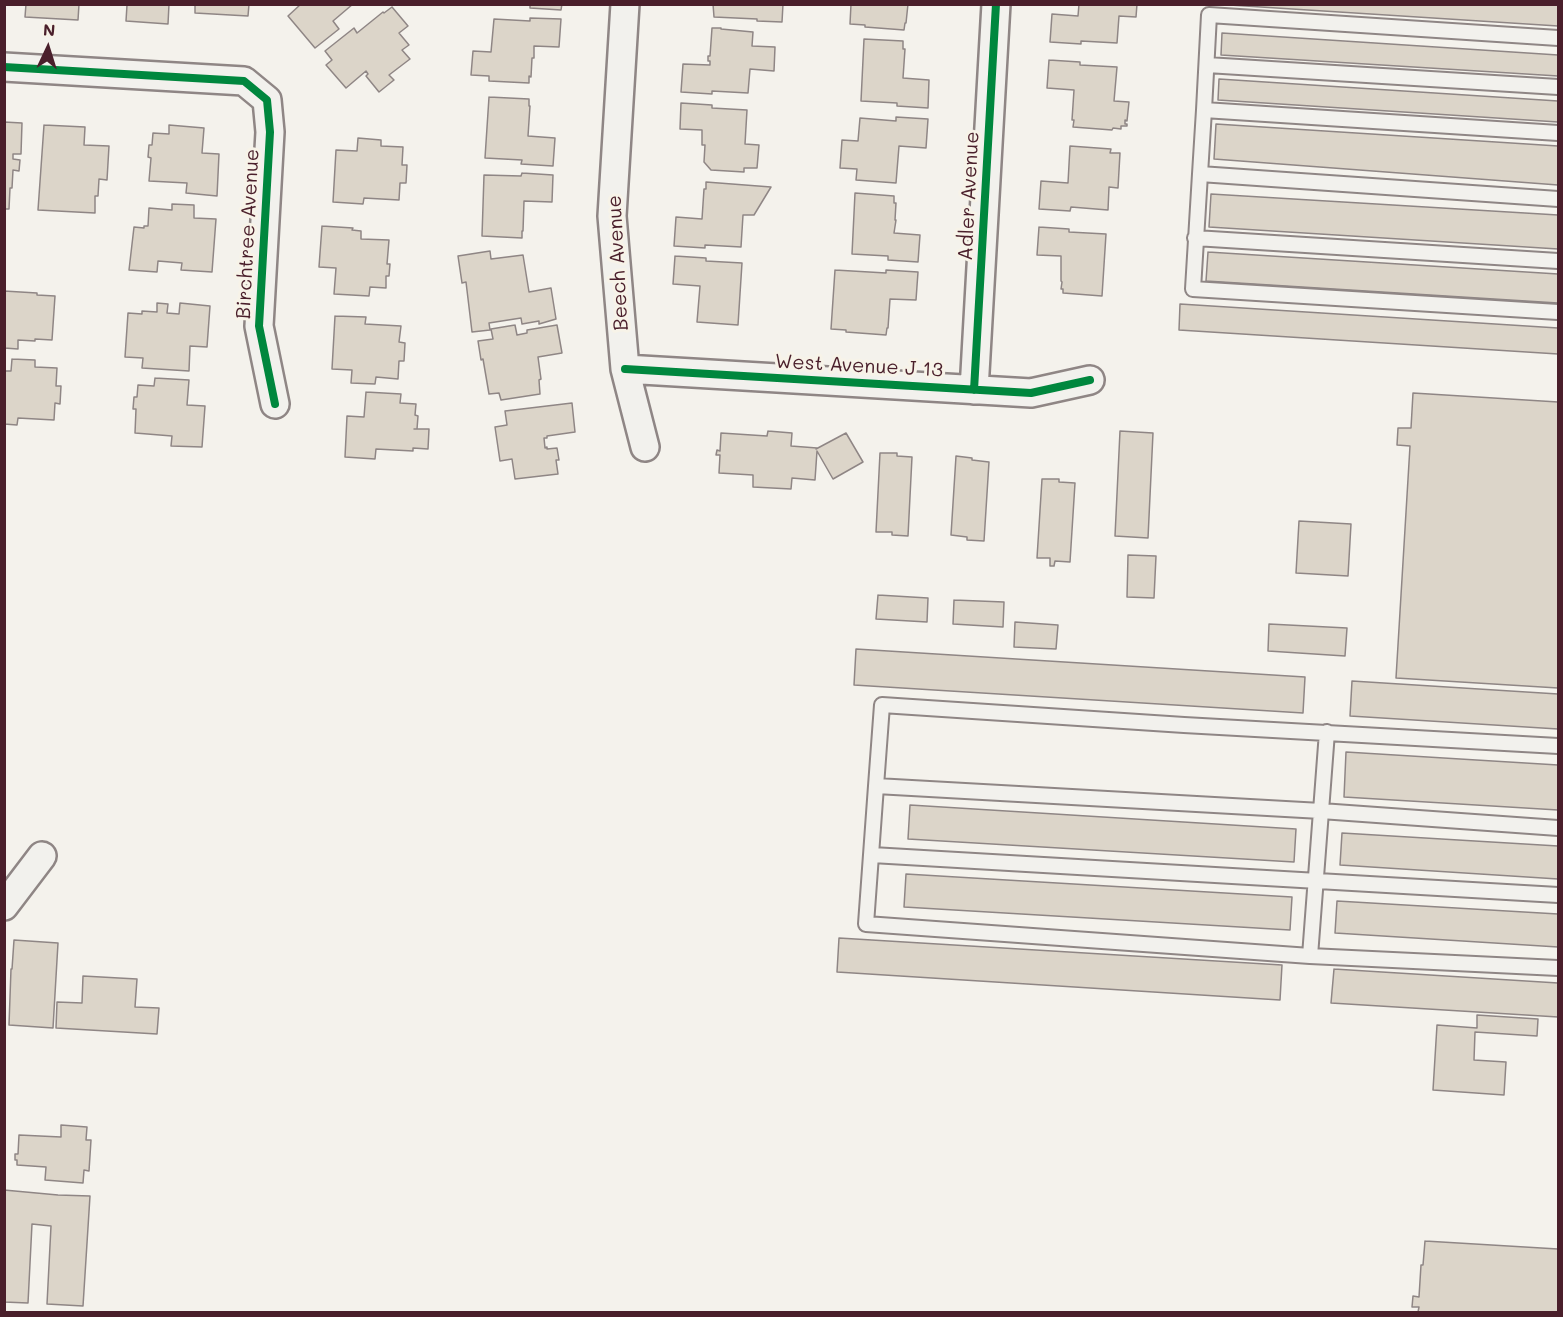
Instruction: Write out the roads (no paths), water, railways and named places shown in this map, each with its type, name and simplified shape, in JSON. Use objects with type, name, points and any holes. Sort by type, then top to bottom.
[{"type":"street","name":"Beech Avenue","points":[[625,4],[612,216],[625,369],[645,447]]},
{"type":"street","name":"Adler Avenue","points":[[974,390],[996,4]]},
{"type":"street","name":"Birchtree Avenue","points":[[4,67],[244,81],[267,100],[270,132],[259,326],[275,404]]},
{"type":"street","name":"West Avenue J 13","points":[[625,369],[1031,393],[1090,380]]},
{"type":"street","points":[[4,906],[42,856]]},
{"type":"lane","points":[[1558,38],[1209,15],[1192,289],[1558,312]]},
{"type":"lane","points":[[1207,65],[1558,87]]},
{"type":"lane","points":[[1204,110],[1558,133]]},
{"type":"lane","points":[[1200,174],[1558,199]]},
{"type":"lane","points":[[1195,238],[1558,261]]},
{"type":"lane","points":[[1558,746],[882,705],[866,924],[1310,956],[1558,968]]},
{"type":"lane","points":[[1310,956],[1327,732]]},
{"type":"lane","points":[[876,786],[1321,811],[1558,828]]},
{"type":"lane","points":[[872,855],[1558,895]]}]
